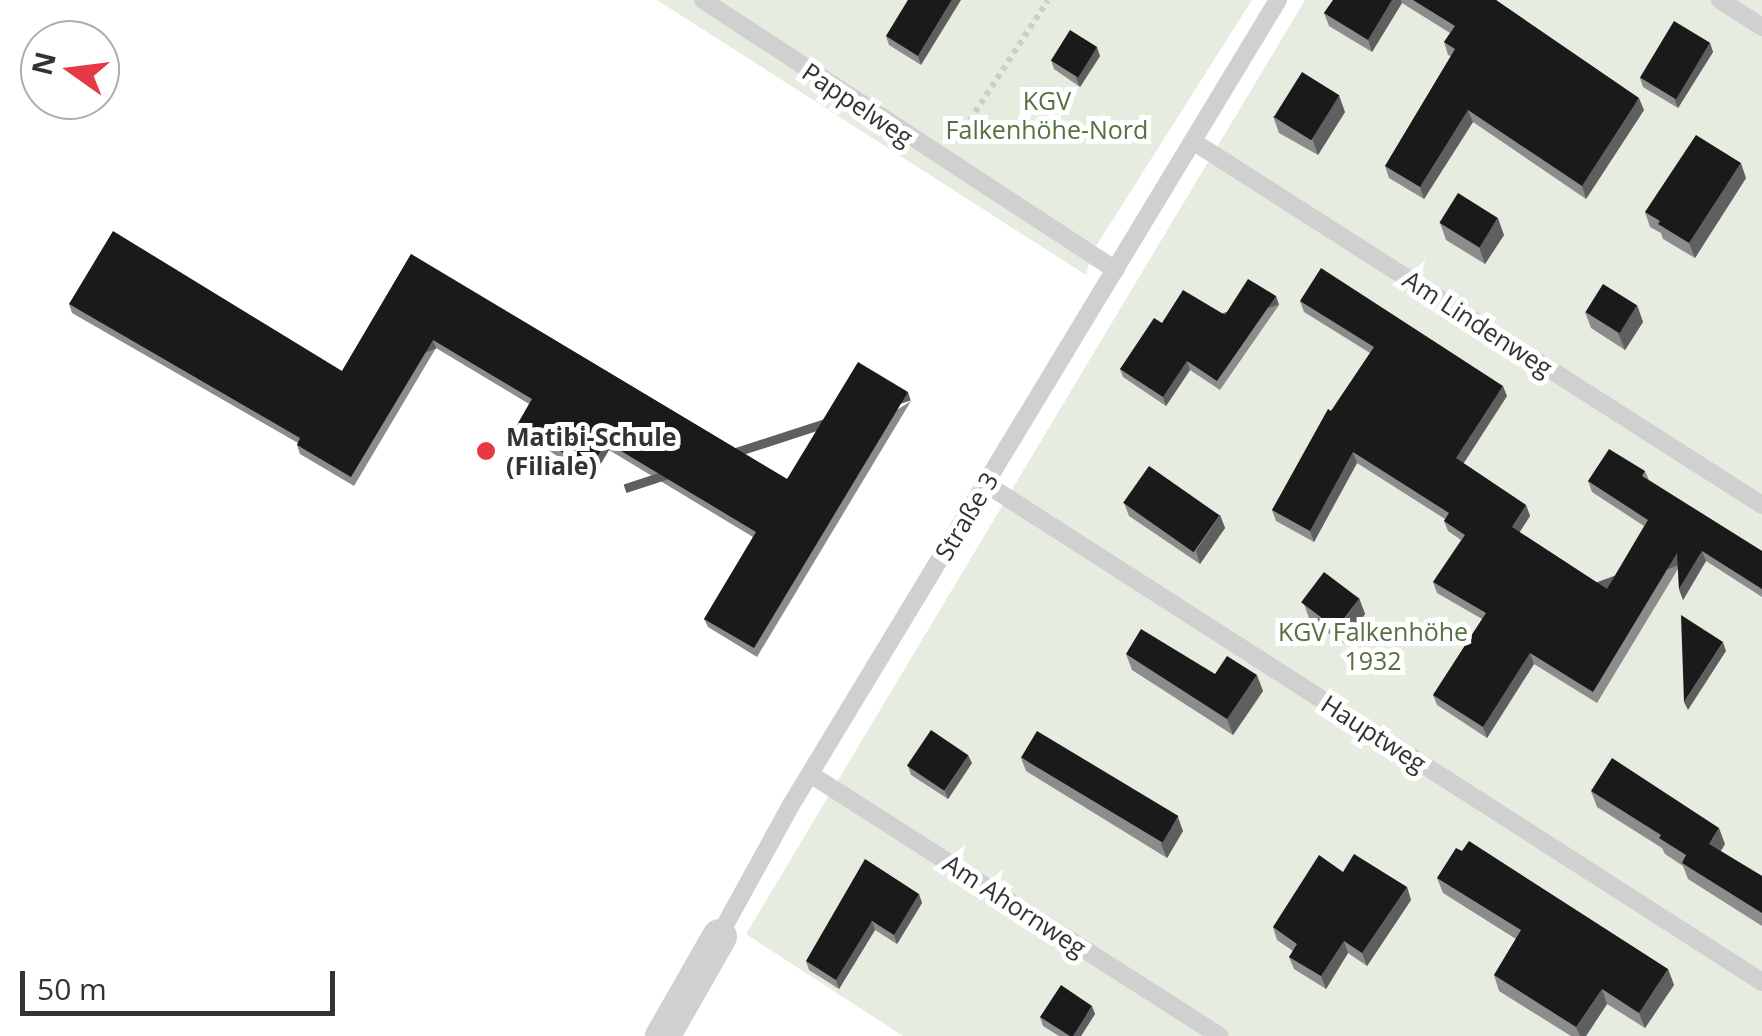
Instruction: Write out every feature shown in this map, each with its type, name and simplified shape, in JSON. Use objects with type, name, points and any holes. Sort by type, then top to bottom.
[{"type":"street","name":"Straße 3","points":[[662,1036],[719,936]]},
{"type":"lane","name":"Pappelweg","points":[[703,0],[1116,270]]},
{"type":"lane","name":"Straße 3","points":[[719,936],[810,774],[1278,0]]},
{"type":"lane","points":[[1720,0],[1762,27]]},
{"type":"lane","name":"Am Lindenweg","points":[[1194,142],[1762,504]]},
{"type":"lane","name":"Hauptweg","points":[[986,484],[1762,982]]},
{"type":"lane","name":"Am Ahornweg","points":[[810,774],[1219,1036]]},
{"type":"path","points":[[944,161],[1048,0]]},
{"type":"green space","name":"KGV Falkenhöhe-Nord","points":[[657,0],[1252,0],[1091,254],[1086,275]]},
{"type":"green space","name":"KGV Falkenhöhe 1932","points":[[1305,0],[1762,0],[1762,1036],[903,1036],[746,934]]},
{"type":"building","points":[[908,0],[952,0],[918,56],[886,36]]},
{"type":"building","points":[[1333,0],[1392,0],[1368,40],[1324,13]]},
{"type":"building","points":[[1413,0],[1496,0],[1639,98],[1582,186],[1468,110],[1420,187],[1385,166],[1455,49],[1444,42],[1455,26]]},
{"type":"building","points":[[1674,21],[1710,43],[1676,99],[1640,78]]},
{"type":"building","points":[[1070,30],[1097,47],[1078,77],[1051,61]]},
{"type":"building","points":[[1302,72],[1339,95],[1311,140],[1274,117]]},
{"type":"building","points":[[1696,135],[1741,163],[1689,243],[1645,212]]},
{"type":"building","points":[[1458,193],[1498,218],[1479,248],[1439,223]]},
{"type":"building","points":[[113,231],[342,371],[411,254],[787,479],[858,362],[908,392],[754,648],[704,619],[756,532],[606,442],[590,469],[517,425],[532,399],[433,340],[351,477],[297,445],[300,438],[69,304]]},
{"type":"building","points":[[1321,268],[1503,386],[1456,458],[1526,505],[1512,527],[1607,589],[1648,520],[1588,481],[1609,449],[1645,471],[1642,476],[1762,551],[1762,589],[1702,551],[1679,589],[1677,553],[1593,692],[1530,653],[1483,727],[1433,695],[1486,613],[1433,582],[1465,535],[1444,521],[1449,513],[1353,452],[1310,531],[1272,510],[1328,409],[1331,411],[1374,347],[1300,301]]},
{"type":"building","points":[[1248,279],[1276,296],[1217,381],[1187,361],[1163,397],[1120,369],[1154,318],[1162,323],[1183,290],[1225,315]]},
{"type":"building","points":[[1603,284],[1637,305],[1619,333],[1586,312]]},
{"type":"building","points":[[1149,466],[1219,515],[1194,552],[1123,503]]},
{"type":"building","points":[[1324,572],[1359,598],[1336,629],[1301,602]]},
{"type":"building","points":[[1681,615],[1723,642],[1684,702]]},
{"type":"building","points":[[1141,629],[1215,674],[1227,656],[1257,675],[1227,719],[1126,654]]},
{"type":"building","points":[[931,730],[968,755],[944,791],[907,766]]},
{"type":"building","points":[[1037,731],[1178,816],[1162,843],[1021,758]]},
{"type":"building","points":[[1612,758],[1719,828],[1709,844],[1762,876],[1762,913],[1682,863],[1686,855],[1659,838],[1661,835],[1591,791]]},
{"type":"building","points":[[1469,841],[1668,969],[1639,1013],[1602,989],[1576,1027],[1494,975],[1521,930],[1437,878],[1456,848],[1462,851]]},
{"type":"building","points":[[1354,854],[1407,887],[1362,953],[1344,941],[1321,976],[1289,957],[1297,944],[1273,927],[1319,855],[1343,872]]},
{"type":"building","points":[[865,859],[919,894],[894,935],[872,921],[836,980],[806,961]]},
{"type":"building","points":[[1061,985],[1092,1006],[1073,1036],[1040,1017]]},
{"type":"place","name":"Matibi-Schule (Filiale)","points":[[486,451]]}]
